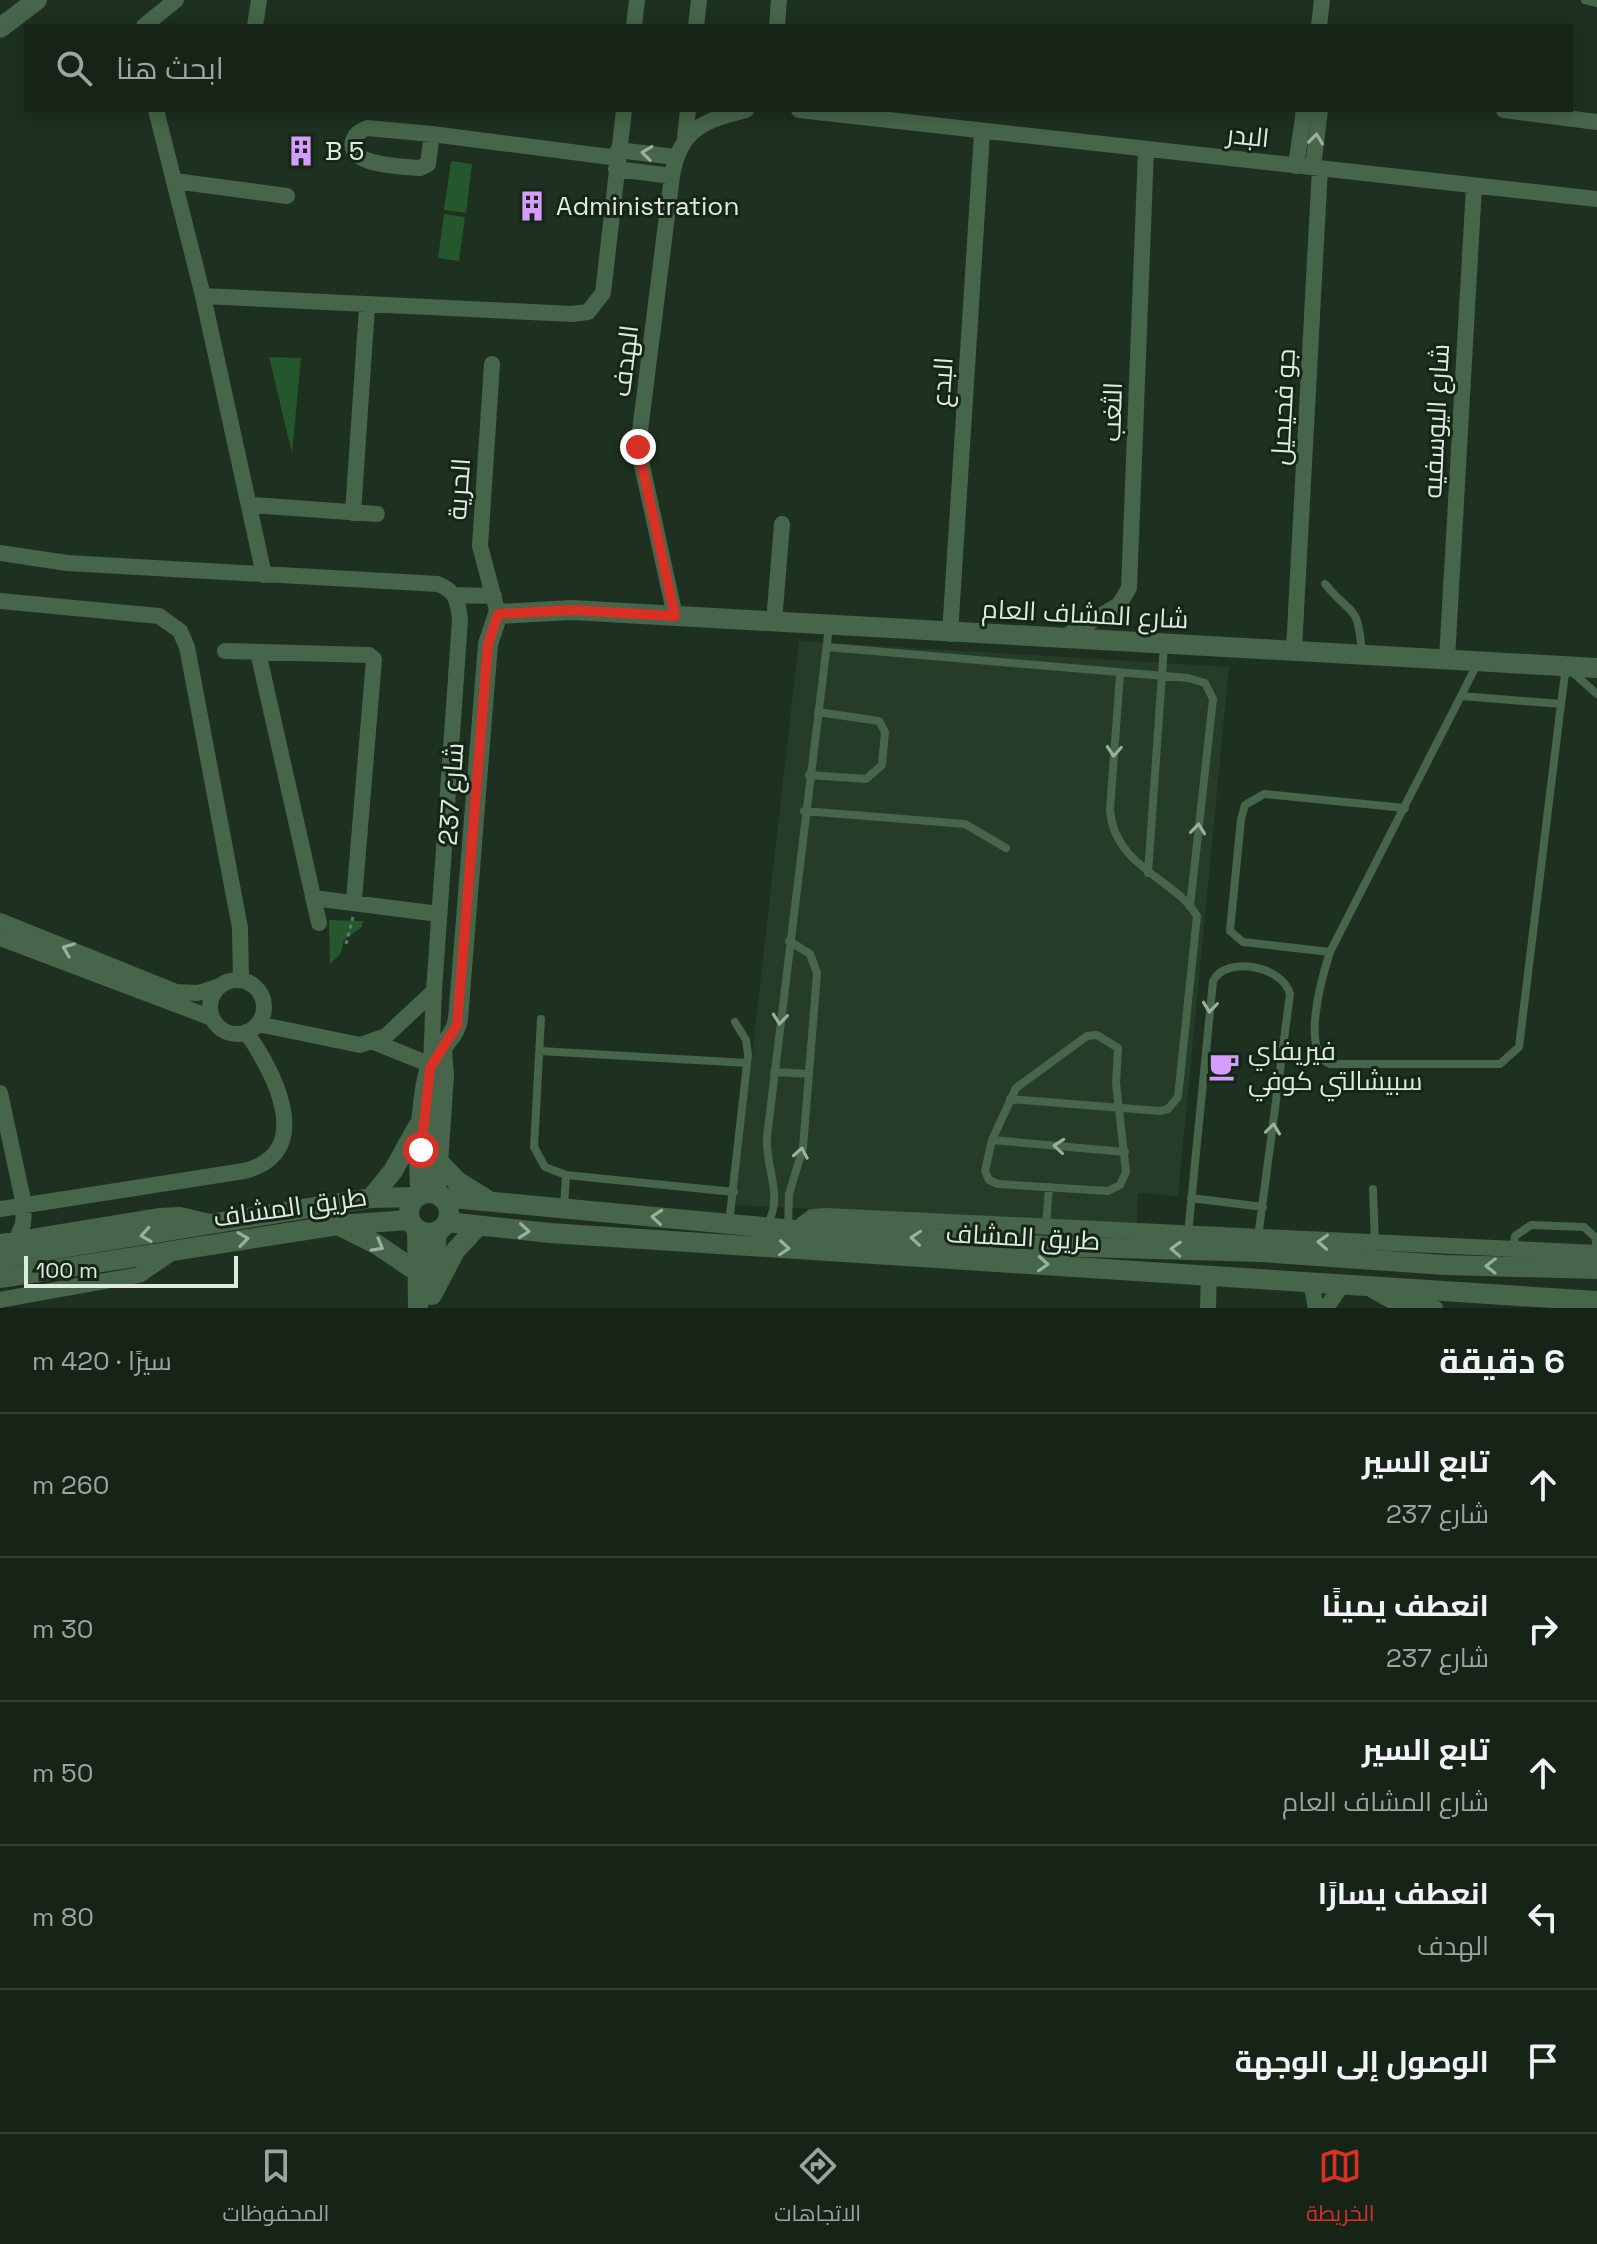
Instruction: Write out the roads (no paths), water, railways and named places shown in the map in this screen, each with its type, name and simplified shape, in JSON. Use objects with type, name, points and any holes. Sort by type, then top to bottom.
[{"type":"street","points":[[0,28],[37,0]]},
{"type":"street","points":[[146,24],[176,0]]},
{"type":"street","points":[[255,24],[259,0]]},
{"type":"street","points":[[634,24],[637,0]]},
{"type":"street","points":[[696,24],[699,0]]},
{"type":"street","points":[[777,24],[779,0]]},
{"type":"street","points":[[1319,24],[1322,0]]},
{"type":"street","points":[[157,112],[252,505],[264,575]]},
{"type":"street","points":[[203,296],[367,307],[588,312],[603,293],[624,112]]},
{"type":"street","points":[[617,159],[675,157],[685,137],[688,112]]},
{"type":"street","points":[[685,137],[740,112]]},
{"type":"street","name":"البدر","points":[[815,112],[1597,199]]},
{"type":"street","points":[[1304,112],[1310,167]]},
{"type":"street","points":[[1310,167],[1320,112]]},
{"type":"street","points":[[1520,112],[1597,122]]},
{"type":"street","points":[[432,134],[430,161],[423,168],[363,161],[353,148],[357,133],[367,128],[432,134],[617,159],[672,176]]},
{"type":"street","name":"البدع","points":[[950,634],[982,133]]},
{"type":"street","name":"الثغب","points":[[1060,640],[1119,605],[1129,588],[1146,150]]},
{"type":"street","name":"الهدف","points":[[675,157],[638,447],[675,616]]},
{"type":"street","name":"جو فحيحيل","points":[[1294,649],[1310,167]]},
{"type":"street","points":[[175,181],[287,196]]},
{"type":"street","name":"شارع اليوسفيه","points":[[1447,659],[1474,186]]},
{"type":"street","points":[[353,513],[367,307]]},
{"type":"street","name":"الحرية","points":[[492,364],[480,546],[496,605]]},
{"type":"street","points":[[252,505],[377,514]]},
{"type":"street","points":[[774,622],[782,524]]},
{"type":"street","points":[[0,553],[67,563],[438,584],[455,595],[496,605]]},
{"type":"street","points":[[0,938],[212,1018],[226,1032],[252,1028],[348,1044],[374,1042],[436,1057],[434,991],[460,620],[455,595]]},
{"type":"street","points":[[0,601],[159,616],[180,631],[187,647],[237,916],[241,980]]},
{"type":"street","name":"شارع المشاف العام","points":[[496,605],[950,634],[1294,649],[1597,668]]},
{"type":"street","name":"شارع 237","points":[[429,1196],[419,1165],[425,1112],[436,1057],[457,1025],[488,644],[496,605]]},
{"type":"street","points":[[225,651],[366,655],[374,659],[354,896]]},
{"type":"street","points":[[258,652],[319,923]]},
{"type":"street","points":[[313,898],[354,896],[440,905]]},
{"type":"street","points":[[0,921],[176,992],[198,993],[241,980],[254,986],[262,997],[264,1011],[252,1028]]},
{"type":"street","points":[[212,1018],[212,997],[220,986]]},
{"type":"street","points":[[374,1042],[400,1025],[434,991]]},
{"type":"street","points":[[0,1209],[244,1171],[269,1161],[278,1151],[285,1125],[271,1073],[252,1028]]},
{"type":"street","name":"شارع 237","points":[[429,1196],[438,1161],[444,1068],[436,1057]]},
{"type":"street","points":[[0,1093],[24,1205],[23,1224],[8,1241]]},
{"type":"street","points":[[371,1198],[402,1157],[425,1112]]},
{"type":"street","points":[[438,1161],[468,1190],[494,1202]]},
{"type":"street","points":[[426,1304],[416,1271],[428,1226],[448,1209],[429,1196],[409,1210],[428,1226]]},
{"type":"street","name":"طريق المشاف","points":[[0,1258],[371,1198],[429,1196],[791,1230],[1047,1246],[1260,1252],[1445,1265],[1597,1269]]},
{"type":"street","points":[[24,1205],[50,1234]]},
{"type":"street","name":"طريق المشاف","points":[[8,1241],[169,1215],[216,1224]]},
{"type":"street","name":"طريق المشاف","points":[[791,1230],[805,1220],[819,1216],[1375,1244],[1597,1250]]},
{"type":"street","points":[[338,1225],[376,1244],[416,1271]]},
{"type":"street","name":"طريق المشاف","points":[[0,1278],[338,1225],[478,1226],[1597,1301]]},
{"type":"street","points":[[426,1304],[428,1226]]},
{"type":"street","points":[[426,1304],[455,1251],[478,1226]]},
{"type":"street","name":"طريق المشاف","points":[[0,1300],[139,1275],[177,1249]]},
{"type":"street","points":[[1208,1308],[1209,1274]]},
{"type":"street","points":[[1311,1283],[1316,1308]]},
{"type":"street","points":[[1326,1308],[1342,1285]]},
{"type":"street","points":[[1369,1288],[1397,1304],[1435,1308]]},
{"type":"street","points":[[60,1308],[69,1289]]},
{"type":"street","points":[[23,1296],[41,1308]]},
{"type":"lane","points":[[1585,0],[1597,3]]},
{"type":"lane","points":[[1325,584],[1353,608],[1359,621],[1362,654]]},
{"type":"lane","points":[[765,1226],[776,1200],[766,1152],[804,811],[830,624]]},
{"type":"lane","points":[[1148,873],[1165,676],[1164,644]]},
{"type":"lane","points":[[827,647],[1197,679],[1205,683],[1213,699],[1190,907]]},
{"type":"lane","points":[[1478,661],[1330,952],[1321,984],[1314,1042],[1316,1054],[1324,1062],[1500,1064],[1514,1055],[1520,1039],[1567,666]]},
{"type":"lane","points":[[1567,666],[1582,684],[1597,694]]},
{"type":"lane","points":[[1010,1099],[1160,1111],[1174,1104],[1178,1097],[1197,922],[1190,907],[1148,873],[1120,842],[1111,818],[1120,674]]},
{"type":"lane","points":[[1461,696],[1561,704]]},
{"type":"lane","points":[[809,775],[866,779],[879,771],[883,758],[885,732],[879,721],[818,712]]},
{"type":"lane","points":[[1330,952],[1243,942],[1230,931],[1239,833],[1245,805],[1264,794],[1405,808]]},
{"type":"lane","points":[[804,811],[965,824],[1006,848]]},
{"type":"lane","points":[[789,941],[810,954],[817,973],[803,1148],[789,1194],[791,1230]]},
{"type":"lane","points":[[1188,1234],[1213,981],[1216,974],[1229,967],[1266,971],[1282,977],[1290,994],[1258,1238]]},
{"type":"lane","points":[[541,1019],[535,1154],[545,1167],[566,1175],[734,1192]]},
{"type":"lane","points":[[729,1223],[747,1063],[746,1040],[735,1022]]},
{"type":"lane","points":[[1097,1035],[1118,1048],[1118,1107],[1126,1172],[1115,1189],[1049,1187],[989,1180],[985,1171],[992,1140],[1010,1099],[1023,1081],[1061,1058],[1087,1036],[1097,1035]]},
{"type":"lane","points":[[540,1051],[747,1063]]},
{"type":"lane","points":[[774,1072],[809,1074]]},
{"type":"lane","points":[[992,1140],[1125,1152]]},
{"type":"lane","points":[[564,1211],[566,1175]]},
{"type":"lane","points":[[1046,1228],[1049,1187]]},
{"type":"lane","points":[[1373,1189],[1375,1244]]},
{"type":"lane","points":[[1191,1198],[1263,1207]]},
{"type":"lane","points":[[1513,1250],[1515,1236],[1531,1225],[1584,1227],[1595,1237],[1597,1250]]},
{"type":"place","name":"B 5","points":[[301,151]]},
{"type":"place","name":"Administration","points":[[532,206]]},
{"type":"place","name":"فيريفاي سبيشالتي كوفي","points":[[1224,1066]]}]
